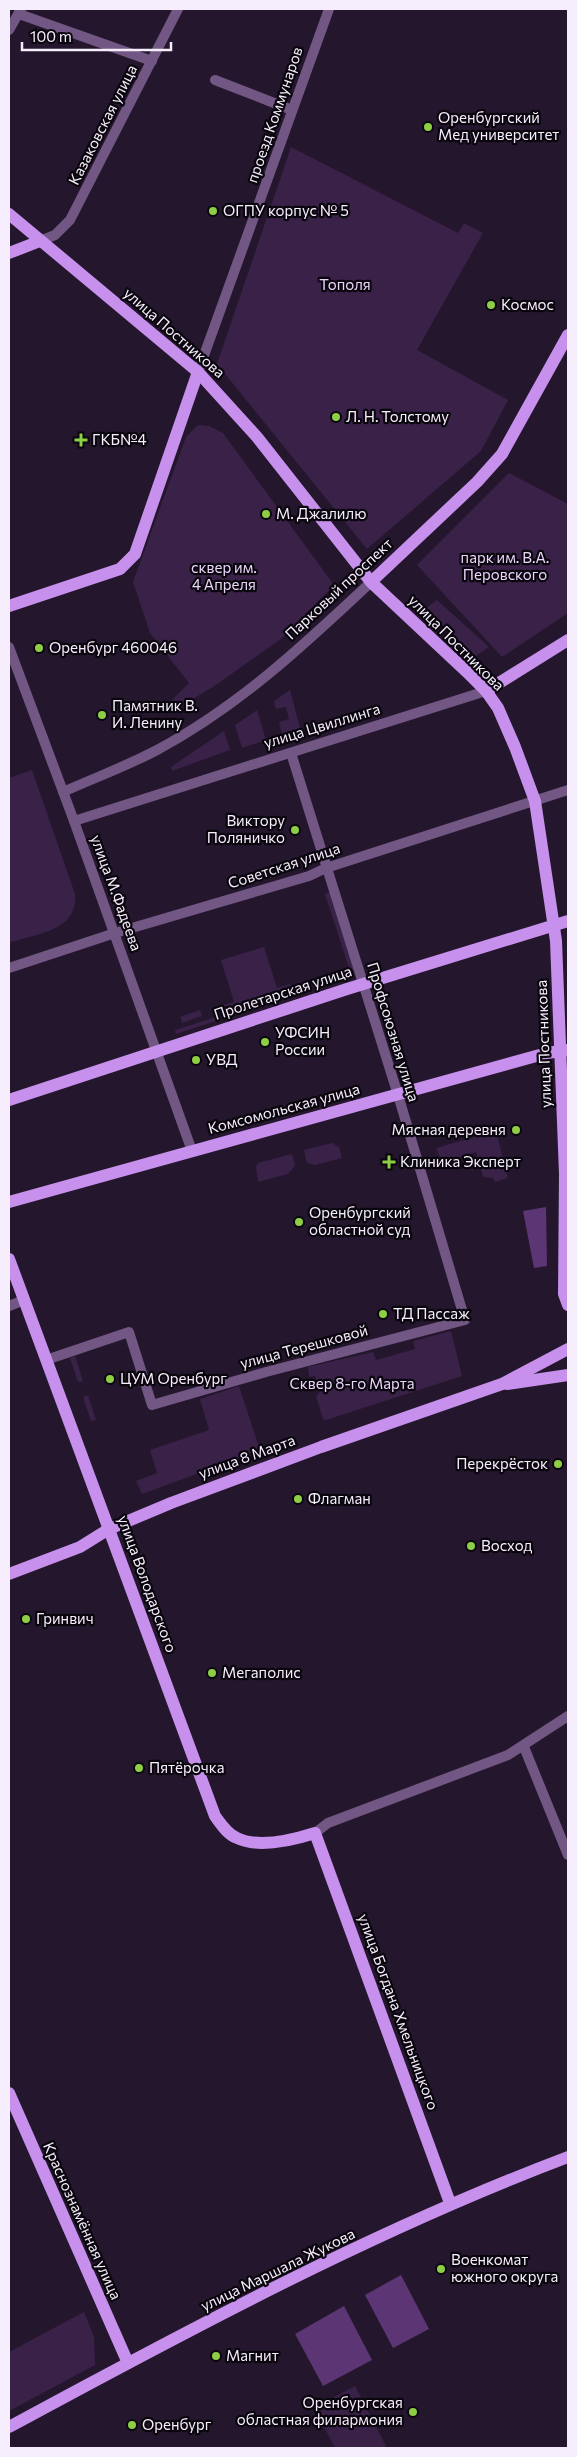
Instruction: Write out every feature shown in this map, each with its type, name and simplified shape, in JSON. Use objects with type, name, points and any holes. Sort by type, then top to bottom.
[{"type":"main road","name":"улица Постникова","points":[[9,214],[198,372],[257,437],[370,582],[486,691],[498,708],[512,739],[535,801],[554,924],[564,1050],[566,1174],[564,1294],[568,1305]]},
{"type":"main road","points":[[9,252],[40,241]]},
{"type":"main road","name":"Парковый проспект","points":[[370,582],[477,482],[502,454],[568,335]]},
{"type":"main road","points":[[9,606],[120,569],[135,554],[198,372]]},
{"type":"main road","name":"улица Цвиллинга","points":[[486,691],[568,640]]},
{"type":"main road","name":"Пролетарская улица","points":[[9,1100],[363,984],[568,921]]},
{"type":"main road","name":"Комсомольская улица","points":[[9,1202],[564,1050]]},
{"type":"main road","name":"улица Володарского","points":[[9,1259],[215,1816],[225,1829],[237,1838],[253,1842],[299,1838],[315,1833]]},
{"type":"main road","name":"улица 8 Марта","points":[[9,1574],[80,1547],[109,1529],[170,1503],[321,1447],[502,1384],[568,1348]]},
{"type":"main road","name":"улица 8 Марта","points":[[502,1384],[535,1382],[568,1375]]},
{"type":"main road","name":"улица Богдана Хмельницкого","points":[[315,1833],[450,2203]]},
{"type":"main road","name":"Краснознамённая улица","points":[[9,2093],[128,2362]]},
{"type":"main road","name":"улица Маршала Жукова","points":[[9,2427],[128,2362],[450,2203],[568,2157]]},
{"type":"street","name":"Казаковская улица","points":[[40,241],[54,235],[70,220],[178,9]]},
{"type":"street","name":"проезд Коммунаров","points":[[198,372],[329,9]]},
{"type":"street","points":[[9,30],[20,12],[152,62]]},
{"type":"street","points":[[215,80],[292,110]]},
{"type":"street","name":"Парковый проспект","points":[[63,792],[156,751],[275,671],[370,582]]},
{"type":"street","name":"улица М.Фадеева","points":[[9,647],[115,933],[192,1151]]},
{"type":"street","name":"улица Цвиллинга","points":[[74,821],[486,691]]},
{"type":"street","name":"Профсоюзная улица","points":[[291,753],[398,1095],[464,1320]]},
{"type":"street","name":"Советская улица","points":[[9,968],[115,933],[309,876],[326,868],[568,790]]},
{"type":"street","points":[[9,1306],[24,1300]]},
{"type":"street","name":"улица Терешковой","points":[[46,1360],[129,1332],[152,1404],[464,1320]]},
{"type":"street","points":[[315,1833],[328,1823],[508,1755],[568,1716]]},
{"type":"street","points":[[524,1746],[568,1855]]},
{"type":"green space","name":"Тополя","points":[[291,147],[458,233],[464,223],[483,233],[417,350],[508,400],[481,451],[367,549],[217,364]]},
{"type":"green space","name":"сквер им. 4 Апреля","points":[[198,425],[209,426],[223,433],[334,585],[282,638],[213,687],[181,706],[170,702],[189,683],[150,633],[133,582],[186,437]]},
{"type":"green space","name":"парк им. В.А. Перовского","points":[[509,473],[568,504],[568,613],[502,657],[417,565]]},
{"type":"green space","points":[[437,600],[489,647],[476,656],[425,609]]},
{"type":"green space","points":[[290,690],[300,728],[282,734],[279,722],[289,719],[286,707],[276,709],[274,701]]},
{"type":"green space","points":[[257,710],[266,740],[242,748],[235,725]]},
{"type":"green space","points":[[224,731],[230,750],[172,771],[171,767]]},
{"type":"green space","points":[[32,770],[75,894],[74,907],[70,916],[63,924],[54,929],[9,943],[9,778]]},
{"type":"green space","points":[[330,892],[355,969],[350,971],[325,894]]},
{"type":"green space","points":[[264,947],[277,988],[290,984],[291,986],[225,1008],[224,1005],[234,1002],[221,960]]},
{"type":"green space","points":[[200,1010],[202,1016],[182,1023],[180,1017]]},
{"type":"green space","points":[[219,1016],[219,1020],[176,1034],[175,1030]]},
{"type":"green space","points":[[496,1131],[508,1178],[495,1182],[493,1178],[483,1177],[476,1152],[459,1157],[459,1162],[443,1165],[436,1148]]},
{"type":"green space","points":[[332,1143],[339,1147],[342,1158],[315,1165],[307,1163],[304,1150]]},
{"type":"green space","points":[[292,1154],[295,1166],[288,1174],[258,1182],[256,1167],[258,1163]]},
{"type":"green space","name":"Сквер 8-го Марта","points":[[451,1331],[462,1376],[326,1420],[323,1419],[316,1396],[320,1392],[315,1376],[309,1377],[308,1367],[373,1352],[376,1360],[415,1349],[413,1341]]},
{"type":"green space","points":[[75,1356],[83,1381],[78,1382],[70,1358]]},
{"type":"green space","points":[[239,1386],[259,1447],[251,1454],[142,1494],[136,1481],[157,1473],[150,1450],[209,1430],[200,1399]]},
{"type":"green space","points":[[88,1395],[96,1420],[91,1421],[83,1397]]},
{"type":"green space","points":[[84,2312],[94,2337],[95,2365],[9,2411],[9,2352]]},
{"type":"green space","points":[[355,2386],[387,2448],[335,2448],[314,2408]]},
{"type":"shaded area","points":[[546,1207],[547,1266],[534,1268],[523,1211]]},
{"type":"shaded area","points":[[401,2275],[429,2329],[393,2348],[365,2295]]},
{"type":"shaded area","points":[[344,2306],[372,2360],[323,2386],[295,2334]]},
{"type":"place","name":"Оренбургский Мед университет","points":[[428,127]]},
{"type":"place","name":"ОГПУ корпус № 5","points":[[213,211]]},
{"type":"place","name":"Космос","points":[[491,305]]},
{"type":"place","name":"Л. Н. Толстому","points":[[336,417]]},
{"type":"place","name":"ГКБ№4","points":[[81,440]]},
{"type":"place","name":"М. Джалилю","points":[[266,514]]},
{"type":"place","name":"Оренбург 460046","points":[[39,648]]},
{"type":"place","name":"Памятник В. И. Ленину","points":[[102,715]]},
{"type":"place","name":"Виктору Поляничко","points":[[295,830]]},
{"type":"place","name":"УФСИН России","points":[[265,1042]]},
{"type":"place","name":"УВД","points":[[196,1060]]},
{"type":"place","name":"Мясная деревня","points":[[516,1130]]},
{"type":"place","name":"Клиника Эксперт","points":[[389,1162]]},
{"type":"place","name":"Оренбургский областной суд","points":[[299,1222]]},
{"type":"place","name":"ТД Пассаж","points":[[383,1314]]},
{"type":"place","name":"ЦУМ Оренбург","points":[[110,1379]]},
{"type":"place","name":"Перекрёсток","points":[[558,1464]]},
{"type":"place","name":"Флагман","points":[[298,1499]]},
{"type":"place","name":"Восход","points":[[471,1546]]},
{"type":"place","name":"Гринвич","points":[[26,1619]]},
{"type":"place","name":"Мегаполис","points":[[212,1673]]},
{"type":"place","name":"Пятёрочка","points":[[139,1768]]},
{"type":"place","name":"Военкомат южного округа","points":[[441,2269]]},
{"type":"place","name":"Магнит","points":[[216,2356]]},
{"type":"place","name":"Оренбургская областная филармония","points":[[413,2412]]},
{"type":"place","name":"Оренбург","points":[[132,2425]]}]
